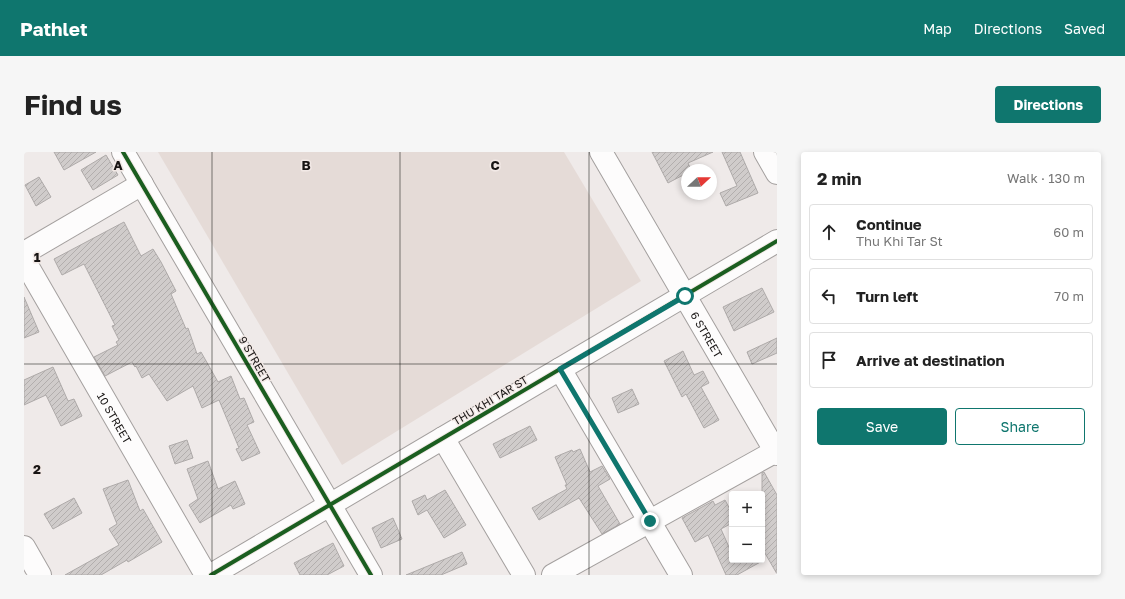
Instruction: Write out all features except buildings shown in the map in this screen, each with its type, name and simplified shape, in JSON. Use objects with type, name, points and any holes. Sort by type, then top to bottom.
[{"type":"street","name":"9 STREET","points":[[123,152],[371,575]]},
{"type":"street","name":"6 STREET","points":[[601,152],[776,453]]},
{"type":"street","points":[[764,152],[777,173]]},
{"type":"street","points":[[24,253],[142,184]]},
{"type":"street","name":"THU KHI TAR ST","points":[[211,575],[777,241]]},
{"type":"street","name":"10 STREET","points":[[24,260],[206,575]]},
{"type":"street","points":[[560,369],[681,575]]},
{"type":"street","points":[[443,438],[524,575]]},
{"type":"street","points":[[553,575],[776,453]]},
{"type":"street","points":[[24,547],[40,575]]},
{"type":"shaded area","points":[[158,152],[564,152],[641,281],[342,465]]},
{"type":"cycle path","points":[[123,152],[371,575]]},
{"type":"cycle path","points":[[211,575],[777,241]]},
{"type":"route","points":[[650,521],[560,369],[685,296]]}]
